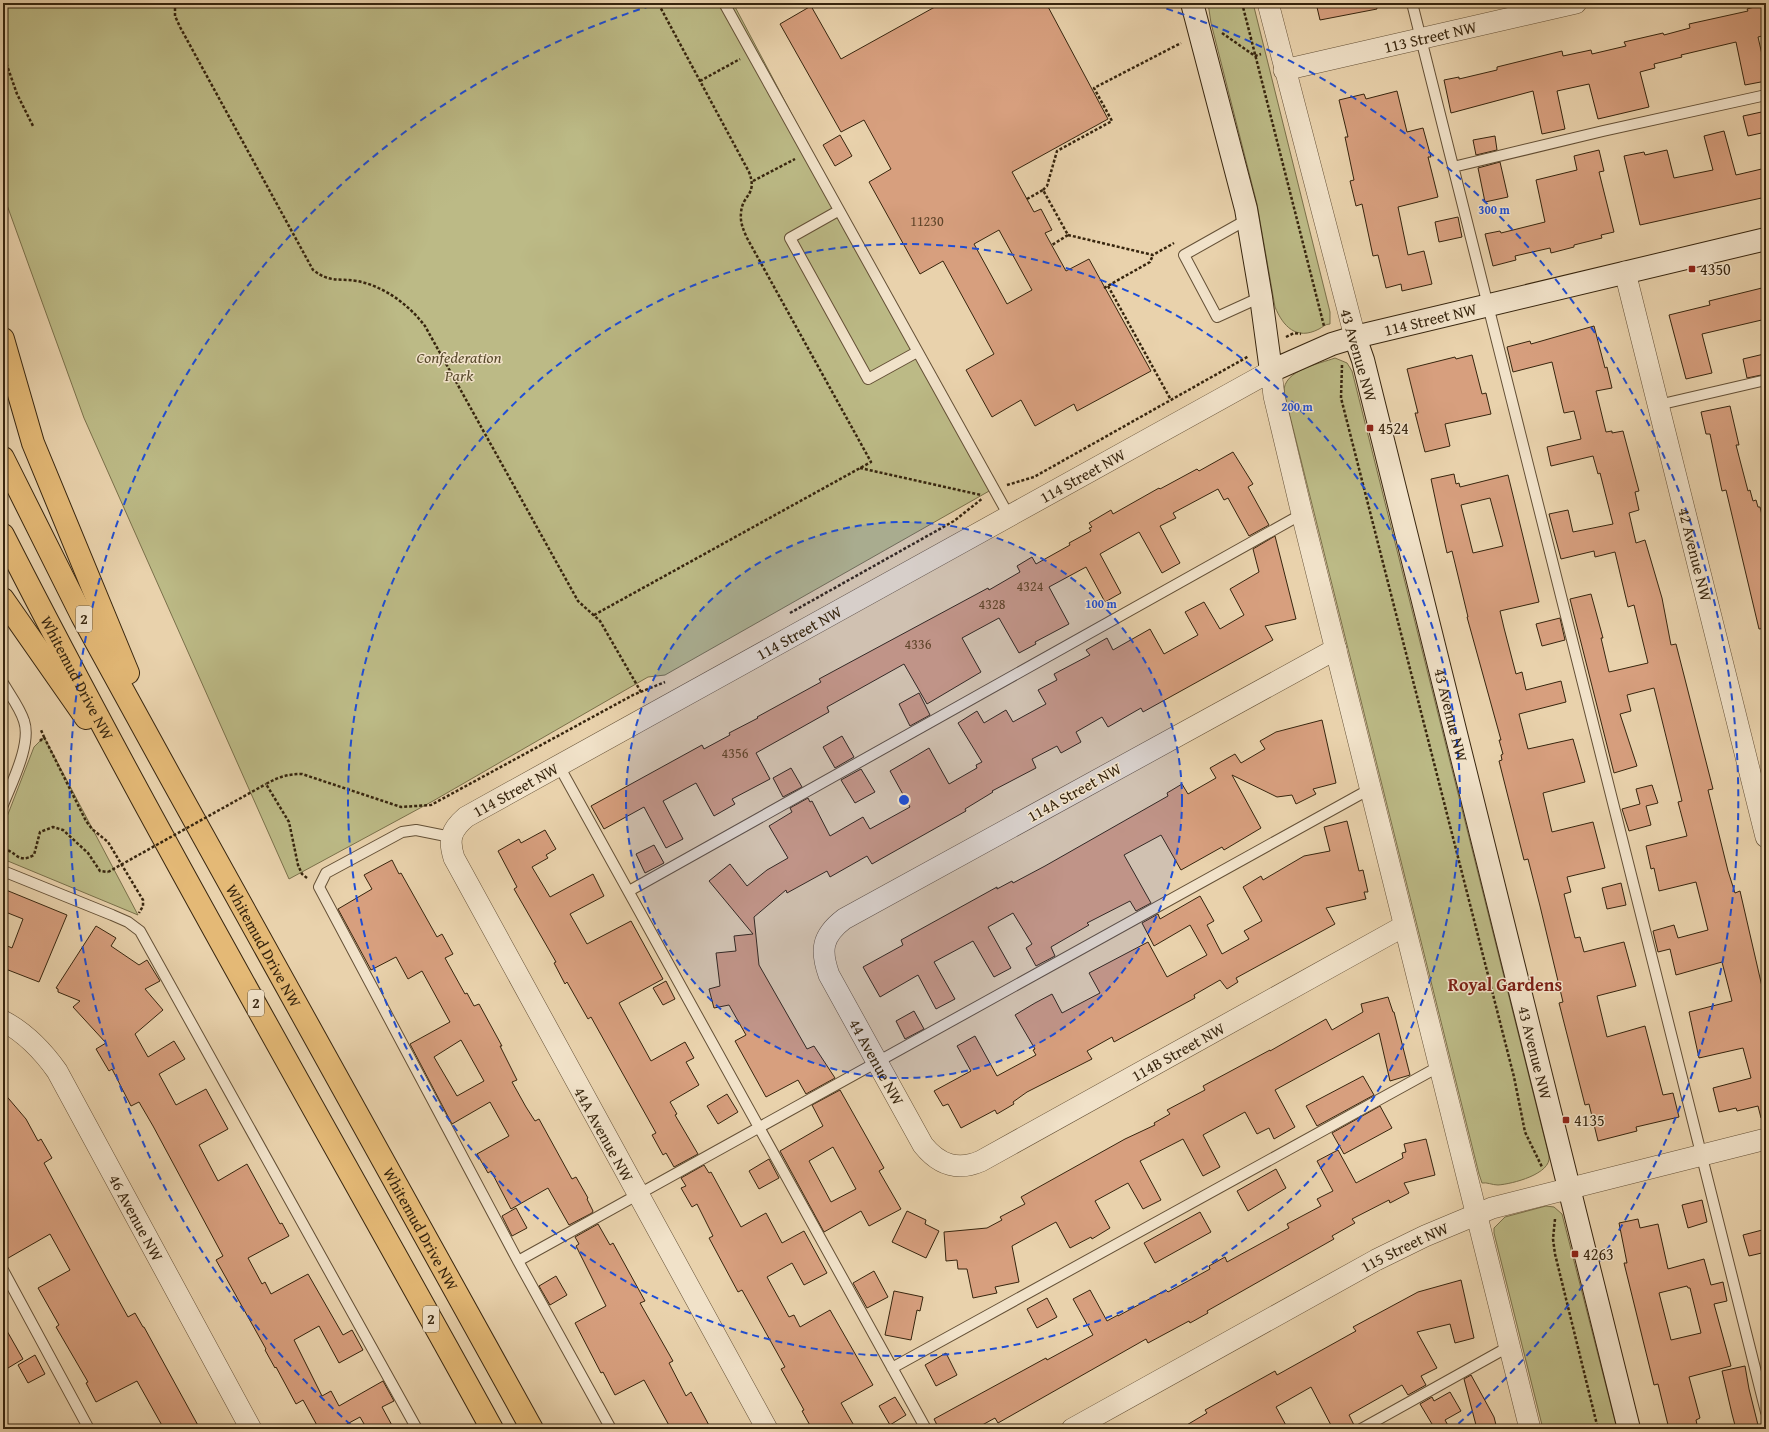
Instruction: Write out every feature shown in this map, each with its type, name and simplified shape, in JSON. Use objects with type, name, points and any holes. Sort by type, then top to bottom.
[{"type":"highway","points":[[3,339],[33,443],[171,778]]},
{"type":"highway","name":"Whitemud Drive NW","points":[[3,458],[82,616],[532,1429]]},
{"type":"highway","name":"Whitemud Drive NW","points":[[3,534],[50,627],[142,798],[492,1429]]},
{"type":"highway","points":[[3,599],[142,798]]},
{"type":"street","points":[[1192,3],[1248,219],[1261,297],[1274,396],[1370,789],[1530,1429]]},
{"type":"street","name":"43 Avenue NW","points":[[1268,3],[1284,70],[1354,336],[1365,368],[1629,1429]]},
{"type":"street","name":"113 Street NW","points":[[1284,70],[1420,37],[1576,3]]},
{"type":"street","name":"114 Street NW","points":[[451,837],[456,826],[466,817],[1271,371],[1354,336],[1488,306],[1766,239]]},
{"type":"street","name":"42 Avenue NW","points":[[1625,272],[1766,837]]},
{"type":"street","name":"114A Street NW","points":[[823,947],[832,930],[844,919],[1336,649]]},
{"type":"street","name":"44A Avenue NW","points":[[451,837],[450,846],[454,858],[767,1429]]},
{"type":"street","name":"114B Street NW","points":[[948,1165],[964,1166],[981,1160],[1404,926]]},
{"type":"street","name":"44 Avenue NW","points":[[823,947],[823,956],[829,975],[923,1145],[934,1156],[948,1165]]},
{"type":"street","name":"46 Avenue NW","points":[[3,1021],[25,1035],[39,1048],[57,1071],[251,1429]]},
{"type":"street","name":"115 Street NW","points":[[1078,1428],[1376,1260],[1477,1213],[1569,1188],[1766,1139]]},
{"type":"lane","points":[[724,3],[838,211],[1009,516]]},
{"type":"lane","points":[[1412,3],[1766,1412]]},
{"type":"lane","points":[[1453,167],[1603,131],[1766,95]]},
{"type":"lane","points":[[838,211],[790,238],[868,379],[917,352]]},
{"type":"lane","points":[[1248,219],[1184,255],[1217,317],[1261,297]]},
{"type":"lane","points":[[1658,405],[1766,380]]},
{"type":"lane","points":[[629,891],[1302,514]]},
{"type":"lane","points":[[3,683],[24,721],[26,730],[22,754],[3,805]]},
{"type":"lane","points":[[559,766],[926,1429]]},
{"type":"lane","points":[[518,1262],[1370,789]]},
{"type":"lane","points":[[451,837],[416,830],[402,832],[326,873],[320,886],[322,894],[518,1262],[610,1429]]},
{"type":"lane","points":[[3,871],[128,922],[140,931],[417,1429]]},
{"type":"lane","points":[[892,1368],[1440,1066]]},
{"type":"lane","points":[[3,1270],[89,1429]]},
{"type":"lane","points":[[1361,1429],[1510,1346]]},
{"type":"path","points":[[175,3],[175,16],[180,27],[313,270],[323,277],[357,281],[377,287],[413,310],[425,326],[578,601],[600,621],[641,692]]},
{"type":"path","points":[[594,615],[871,462],[741,224],[741,211],[752,189],[753,181],[658,3]]},
{"type":"path","points":[[1242,3],[1325,327]]},
{"type":"path","points":[[1216,30],[1255,56]]},
{"type":"path","points":[[1027,199],[1047,186],[1057,151],[1112,121],[1094,88],[1181,43]]},
{"type":"path","points":[[700,80],[751,53]]},
{"type":"path","points":[[3,54],[17,94],[32,126]]},
{"type":"path","points":[[753,181],[806,153]]},
{"type":"path","points":[[1043,190],[1068,235]]},
{"type":"path","points":[[1052,245],[1068,235],[1153,255]]},
{"type":"path","points":[[1104,288],[1150,262],[1153,255],[1179,240]]},
{"type":"path","points":[[1108,286],[1171,400]]},
{"type":"path","points":[[1005,486],[1034,477],[1250,356]]},
{"type":"path","points":[[1342,366],[1341,398],[1514,1077],[1525,1132],[1539,1163],[1544,1170]]},
{"type":"path","points":[[788,614],[954,521],[986,496],[860,468]]},
{"type":"path","points":[[3,850],[9,850],[20,858],[27,859],[34,854],[40,832],[53,827],[63,830],[88,853],[100,871],[108,872],[266,784],[288,774],[302,774],[401,807],[431,805],[641,692],[670,680]]},
{"type":"path","points":[[44,737],[86,821],[92,829],[108,842],[143,900],[143,906],[138,915]]},
{"type":"path","points":[[266,784],[289,822],[302,874],[320,886]]},
{"type":"path","points":[[1556,1215],[1553,1239],[1555,1254],[1598,1429]]},
{"type":"green space","name":"Confederation Park","points":[[3,3],[733,3],[833,192],[998,486],[665,675],[648,677],[433,801],[289,879],[84,418],[3,194]]},
{"type":"green space","points":[[1208,3],[1253,3],[1330,312],[1330,324],[1311,332],[1304,333],[1291,330],[1282,320],[1275,307],[1257,204],[1211,23]]},
{"type":"green space","points":[[1335,358],[1347,363],[1352,371],[1549,1156],[1548,1162],[1538,1173],[1512,1183],[1498,1185],[1482,1183],[1479,1174],[1284,392],[1285,384],[1295,373]]},
{"type":"green space","points":[[44,737],[138,915],[3,859],[3,827],[34,747]]},
{"type":"green space","points":[[1546,1206],[1554,1207],[1562,1214],[1617,1429],[1543,1429],[1494,1228],[1505,1217]]},
{"type":"building","points":[[942,3],[1046,3],[1108,119],[1012,172],[1034,212],[1041,209],[1052,230],[1045,233],[1066,271],[1089,259],[1151,371],[1077,411],[1074,404],[1035,426],[1021,400],[992,417],[966,370],[994,354],[943,261],[920,274],[869,182],[891,169],[864,120],[841,132],[780,24],[811,6],[841,59]],"holes":[[[999,230],[1032,290],[1007,304],[974,244]]]},
{"type":"building","points":[[1316,3],[1376,3],[1377,9],[1320,20]]},
{"type":"building","points":[[1766,4],[1766,35],[1758,37],[1766,72],[1766,81],[1745,85],[1736,42],[1681,55],[1682,57],[1654,64],[1655,68],[1640,72],[1649,107],[1598,119],[1589,84],[1557,91],[1565,129],[1542,134],[1533,91],[1451,113],[1444,80],[1459,77],[1459,79],[1497,70],[1497,67],[1562,51],[1563,56],[1591,50],[1592,54],[1626,46],[1624,42],[1663,33],[1664,35],[1690,28],[1689,24],[1748,11],[1747,9]]},
{"type":"building","points":[[1397,91],[1407,132],[1423,128],[1431,157],[1428,157],[1438,197],[1398,207],[1408,255],[1424,251],[1432,284],[1402,291],[1401,284],[1386,288],[1378,255],[1373,256],[1362,204],[1356,206],[1350,181],[1354,180],[1345,137],[1348,137],[1339,100],[1364,94],[1366,99]]},
{"type":"building","points":[[1766,111],[1766,132],[1748,136],[1743,116]]},
{"type":"building","points":[[1724,131],[1736,175],[1766,168],[1766,197],[1640,225],[1624,156],[1644,152],[1645,155],[1667,150],[1674,178],[1713,170],[1704,136]]},
{"type":"building","points":[[840,135],[852,156],[835,166],[823,145]]},
{"type":"building","points":[[1495,136],[1497,150],[1476,155],[1473,140]]},
{"type":"building","points":[[1599,150],[1604,171],[1599,172],[1614,232],[1601,235],[1602,238],[1551,253],[1550,248],[1515,256],[1516,260],[1493,266],[1485,234],[1500,231],[1501,233],[1545,222],[1536,180],[1577,170],[1574,156]]},
{"type":"building","points":[[1500,162],[1508,197],[1485,202],[1478,168]]},
{"type":"building","points":[[1458,217],[1462,237],[1439,242],[1435,222]]},
{"type":"building","points":[[1766,287],[1766,319],[1702,334],[1712,373],[1686,379],[1669,315],[1710,305],[1709,301]]},
{"type":"building","points":[[1594,326],[1612,388],[1596,391],[1606,432],[1612,431],[1612,433],[1623,431],[1639,491],[1635,492],[1639,510],[1629,513],[1636,543],[1645,540],[1662,598],[1671,645],[1676,644],[1713,789],[1708,790],[1728,871],[1735,893],[1740,891],[1766,1004],[1766,1117],[1761,1118],[1758,1106],[1737,1111],[1736,1108],[1719,1112],[1713,1088],[1751,1078],[1743,1048],[1699,1058],[1689,1012],[1732,1001],[1722,962],[1676,975],[1670,949],[1658,952],[1653,931],[1674,925],[1678,938],[1708,930],[1696,882],[1659,891],[1654,868],[1651,869],[1646,846],[1687,836],[1678,802],[1682,801],[1654,688],[1627,695],[1631,711],[1620,714],[1637,766],[1614,773],[1570,599],[1591,594],[1603,638],[1601,638],[1609,672],[1648,663],[1634,605],[1628,607],[1615,552],[1595,557],[1594,551],[1561,559],[1549,514],[1568,510],[1573,532],[1613,524],[1600,473],[1598,474],[1593,456],[1551,466],[1547,447],[1581,439],[1574,411],[1564,413],[1552,362],[1513,372],[1507,347],[1530,341],[1531,344]]},
{"type":"building","points":[[1764,354],[1766,374],[1747,378],[1743,359]]},
{"type":"building","points":[[1472,355],[1482,394],[1486,393],[1491,414],[1445,424],[1450,446],[1425,452],[1415,413],[1418,413],[1407,369],[1455,357],[1456,359]]},
{"type":"building","points":[[1730,406],[1739,445],[1736,445],[1748,491],[1750,490],[1753,501],[1756,500],[1758,507],[1760,507],[1766,531],[1766,628],[1759,629],[1726,490],[1722,491],[1710,434],[1706,434],[1701,412]]},
{"type":"building","points":[[1233,452],[1253,484],[1248,487],[1269,525],[1249,536],[1228,498],[1224,500],[1218,489],[1173,513],[1176,518],[1160,526],[1180,563],[1162,573],[1139,532],[1100,554],[1121,593],[1105,602],[1086,567],[1049,587],[1069,624],[1035,642],[1036,644],[1019,653],[999,618],[962,638],[981,672],[927,704],[904,664],[827,707],[829,712],[756,753],[770,779],[732,799],[735,804],[714,816],[696,783],[663,801],[683,839],[666,848],[644,807],[604,829],[591,806],[702,745],[704,749],[730,735],[729,733],[821,682],[819,679],[988,588],[989,590],[1020,572],[1017,566],[1032,557],[1036,564],[1070,545],[1069,543],[1091,531],[1089,528],[1092,527],[1089,523],[1111,510],[1113,514],[1159,488],[1160,489],[1197,469],[1199,471]]},
{"type":"building","points":[[1454,474],[1456,484],[1459,483],[1460,487],[1508,475],[1539,602],[1500,611],[1504,628],[1516,674],[1522,672],[1526,690],[1561,681],[1566,702],[1519,714],[1528,749],[1573,739],[1585,782],[1543,793],[1552,832],[1593,822],[1605,868],[1567,877],[1571,892],[1564,894],[1575,938],[1580,937],[1584,952],[1624,942],[1636,986],[1597,996],[1607,1037],[1645,1026],[1663,1095],[1673,1093],[1679,1117],[1636,1127],[1637,1131],[1598,1141],[1589,1104],[1585,1105],[1559,1003],[1563,1002],[1540,906],[1528,859],[1524,860],[1499,761],[1502,760],[1501,755],[1503,754],[1499,740],[1501,740],[1467,617],[1452,551],[1447,553],[1431,479]],"holes":[[[1490,498],[1503,546],[1473,553],[1461,505]]]},
{"type":"building","points":[[1275,536],[1296,619],[1265,626],[1273,640],[1143,712],[1141,708],[1108,727],[1102,717],[1076,732],[1081,742],[1061,753],[1057,746],[1032,759],[1036,768],[992,791],[993,792],[965,809],[966,811],[872,864],[867,856],[830,877],[827,871],[787,893],[786,890],[754,917],[759,965],[807,1049],[814,1046],[835,1078],[806,1094],[798,1080],[766,1097],[735,1041],[746,1035],[729,1005],[714,1008],[709,989],[720,986],[716,953],[736,951],[734,936],[753,934],[709,881],[730,864],[747,886],[767,870],[788,858],[769,826],[792,812],[790,808],[808,798],[810,802],[812,801],[830,836],[863,817],[870,829],[910,807],[890,771],[929,748],[949,784],[977,768],[976,765],[982,762],[958,723],[977,711],[984,723],[1006,710],[1013,722],[1046,704],[1038,690],[1057,680],[1054,674],[1090,655],[1086,650],[1107,638],[1113,650],[1150,629],[1164,654],[1198,635],[1185,612],[1204,602],[1220,629],[1244,615],[1230,589],[1259,572],[1253,549]]},
{"type":"building","points":[[1560,618],[1565,640],[1542,646],[1536,624]]},
{"type":"building","points":[[919,693],[930,715],[910,726],[899,704]]},
{"type":"building","points":[[1322,720],[1336,783],[1313,789],[1316,794],[1296,804],[1292,795],[1277,797],[1232,775],[1261,828],[1224,850],[1222,847],[1181,870],[1161,835],[1124,855],[1151,903],[1136,911],[1130,901],[1087,923],[1089,925],[1051,947],[1055,956],[1036,966],[1026,948],[1032,944],[1013,913],[988,927],[1011,968],[994,977],[973,941],[934,962],[955,999],[936,1009],[918,975],[880,997],[863,967],[903,945],[901,940],[997,887],[997,889],[1012,881],[1013,883],[1045,866],[1168,796],[1167,793],[1182,784],[1188,794],[1216,778],[1210,768],[1235,754],[1241,763],[1265,749],[1260,741],[1276,732]]},
{"type":"building","points":[[842,736],[854,757],[835,768],[823,747]]},
{"type":"building","points":[[791,768],[802,787],[783,797],[773,778]]},
{"type":"building","points":[[861,769],[875,792],[855,803],[841,780]]},
{"type":"building","points":[[1652,785],[1658,803],[1646,806],[1651,825],[1629,831],[1622,809],[1640,804],[1636,789]]},
{"type":"building","points":[[1347,821],[1359,871],[1363,870],[1368,892],[1364,892],[1366,899],[1326,908],[1335,924],[1236,978],[1238,982],[1227,989],[1220,980],[1194,995],[1195,998],[1114,1042],[1112,1037],[1087,1051],[1092,1059],[1027,1092],[1013,1102],[1014,1104],[997,1114],[995,1110],[961,1128],[948,1104],[943,1106],[934,1091],[971,1071],[957,1046],[975,1036],[997,1076],[1036,1055],[1033,1050],[1035,1049],[1015,1015],[1035,1003],[1052,994],[1062,1013],[1100,993],[1089,973],[1148,942],[1167,977],[1207,955],[1190,925],[1154,946],[1142,923],[1158,914],[1160,919],[1200,896],[1214,921],[1207,925],[1222,954],[1249,939],[1244,931],[1262,921],[1243,887],[1261,876],[1263,880],[1304,856],[1330,851],[1324,827]]},
{"type":"building","points":[[545,830],[556,849],[546,855],[548,858],[532,867],[550,897],[593,874],[604,896],[570,914],[587,944],[631,921],[663,979],[619,1003],[651,1061],[685,1042],[694,1058],[686,1062],[699,1085],[670,1102],[677,1114],[675,1115],[698,1154],[674,1167],[666,1153],[663,1155],[652,1135],[656,1133],[591,1017],[588,1019],[567,982],[565,984],[554,963],[556,962],[514,889],[517,887],[498,851],[519,839],[521,843]]},
{"type":"building","points":[[654,845],[664,863],[645,873],[636,854]]},
{"type":"building","points":[[392,860],[399,874],[401,873],[437,937],[442,934],[453,954],[445,958],[465,994],[467,993],[474,1006],[479,1004],[502,1046],[500,1046],[517,1080],[512,1082],[535,1121],[539,1119],[572,1179],[576,1177],[588,1198],[587,1199],[593,1211],[592,1213],[569,1225],[548,1188],[511,1209],[491,1171],[488,1173],[477,1154],[509,1136],[490,1102],[452,1124],[410,1044],[450,1022],[422,971],[408,979],[396,957],[371,970],[338,909],[372,889],[364,875]],"holes":[[[461,1040],[484,1081],[457,1096],[434,1057]]]},
{"type":"building","points":[[1621,883],[1626,905],[1607,909],[1602,888]]},
{"type":"building","points":[[6,890],[67,915],[39,982],[3,968],[3,944],[12,948],[23,919],[3,911],[3,898]]},
{"type":"building","points":[[96,926],[116,938],[111,946],[139,965],[147,960],[160,981],[145,989],[163,1010],[135,1034],[148,1057],[174,1041],[185,1059],[159,1074],[176,1105],[206,1089],[228,1129],[199,1145],[218,1181],[247,1164],[280,1224],[282,1223],[289,1236],[248,1258],[262,1284],[265,1282],[271,1294],[308,1274],[343,1335],[352,1330],[363,1350],[339,1363],[319,1326],[294,1340],[322,1396],[331,1391],[339,1406],[383,1381],[394,1401],[382,1407],[394,1429],[367,1429],[360,1417],[338,1429],[319,1429],[303,1400],[296,1404],[216,1260],[223,1256],[153,1126],[139,1102],[131,1106],[112,1069],[109,1071],[96,1049],[106,1043],[73,1007],[80,1001],[58,992],[58,989],[56,988]]},
{"type":"building","points":[[666,981],[675,999],[663,1005],[653,988]]},
{"type":"building","points":[[1388,997],[1394,1012],[1410,1075],[1390,1081],[1379,1033],[1275,1090],[1295,1127],[1274,1139],[1269,1128],[1257,1134],[1245,1112],[1203,1135],[1220,1167],[1203,1176],[1183,1139],[1140,1161],[1161,1200],[1143,1209],[1128,1183],[1095,1201],[1110,1228],[1092,1239],[1091,1237],[1070,1248],[1056,1222],[1012,1246],[1019,1282],[995,1287],[997,1293],[973,1298],[967,1269],[958,1269],[957,1260],[946,1261],[944,1232],[987,1228],[1002,1220],[1000,1217],[1025,1204],[1021,1197],[1125,1139],[1155,1125],[1154,1123],[1170,1114],[1167,1110],[1205,1090],[1203,1086],[1270,1051],[1326,1019],[1332,1030],[1363,1012],[1361,1004]]},
{"type":"building","points":[[914,1011],[924,1029],[905,1039],[896,1021]]},
{"type":"building","points":[[1363,1076],[1374,1095],[1317,1126],[1306,1106]]},
{"type":"building","points":[[840,1090],[884,1168],[879,1171],[901,1209],[869,1226],[861,1211],[824,1232],[780,1151],[823,1126],[812,1105]],"holes":[[[833,1147],[856,1189],[831,1202],[809,1161]]]},
{"type":"building","points":[[3,1092],[26,1119],[38,1141],[41,1139],[52,1158],[44,1163],[107,1279],[128,1317],[135,1313],[144,1327],[200,1429],[164,1429],[137,1381],[96,1402],[86,1383],[88,1382],[56,1327],[59,1325],[38,1288],[70,1270],[50,1234],[3,1261]]},
{"type":"building","points":[[727,1094],[738,1112],[718,1124],[707,1106]]},
{"type":"building","points":[[1380,1106],[1392,1128],[1344,1154],[1332,1133]]},
{"type":"building","points":[[1426,1139],[1435,1175],[1404,1183],[1409,1193],[1390,1203],[1389,1200],[1352,1219],[1355,1223],[1332,1236],[1334,1239],[1207,1311],[1208,1313],[1190,1323],[1189,1321],[1148,1343],[1146,1339],[998,1423],[995,1418],[975,1429],[939,1429],[934,1419],[1046,1358],[1047,1360],[1093,1335],[1073,1299],[1090,1290],[1107,1321],[1166,1290],[1168,1292],[1210,1269],[1209,1266],[1225,1257],[1227,1262],[1289,1228],[1287,1224],[1321,1206],[1317,1199],[1333,1191],[1317,1161],[1338,1150],[1356,1183],[1403,1158],[1402,1153],[1406,1152],[1404,1144]]},
{"type":"building","points":[[769,1159],[779,1178],[759,1189],[749,1171]]},
{"type":"building","points":[[704,1165],[709,1173],[711,1172],[741,1227],[766,1213],[782,1243],[804,1231],[827,1273],[804,1285],[792,1263],[767,1277],[789,1317],[794,1315],[800,1327],[830,1310],[873,1385],[841,1403],[856,1429],[812,1429],[802,1411],[804,1410],[781,1369],[785,1367],[742,1290],[738,1292],[709,1238],[713,1236],[697,1204],[692,1207],[681,1188],[686,1186],[681,1178]]},
{"type":"building","points":[[1276,1169],[1286,1188],[1248,1211],[1237,1191]]},
{"type":"building","points":[[1702,1200],[1707,1222],[1688,1228],[1682,1205]]},
{"type":"building","points":[[516,1208],[527,1228],[512,1236],[502,1216]]},
{"type":"building","points":[[907,1211],[926,1220],[925,1224],[939,1231],[926,1258],[892,1242]]},
{"type":"building","points":[[1200,1212],[1211,1232],[1155,1263],[1144,1243]]},
{"type":"building","points":[[1638,1219],[1640,1228],[1658,1224],[1668,1269],[1704,1259],[1711,1285],[1723,1282],[1727,1301],[1714,1304],[1731,1366],[1689,1377],[1700,1418],[1696,1420],[1698,1429],[1669,1429],[1658,1384],[1654,1385],[1624,1263],[1627,1263],[1619,1223]],"holes":[[[1687,1286],[1690,1288],[1701,1333],[1671,1340],[1659,1293]]]},
{"type":"building","points":[[598,1224],[610,1245],[613,1243],[645,1301],[640,1303],[673,1361],[669,1363],[686,1396],[691,1392],[711,1429],[671,1429],[644,1380],[615,1395],[603,1372],[601,1373],[575,1323],[606,1306],[576,1246],[579,1244],[575,1237]]},
{"type":"building","points":[[1766,1229],[1766,1252],[1749,1256],[1743,1235]]},
{"type":"building","points":[[874,1271],[888,1297],[867,1308],[853,1283]]},
{"type":"building","points":[[556,1276],[567,1295],[550,1305],[539,1286]]},
{"type":"building","points":[[1461,1280],[1474,1338],[1455,1343],[1450,1324],[1417,1332],[1437,1368],[1421,1376],[1426,1385],[1408,1395],[1402,1385],[1349,1415],[1355,1429],[1333,1429],[1311,1387],[1276,1407],[1288,1429],[1180,1429],[1207,1413],[1205,1410],[1275,1371],[1277,1375],[1356,1331],[1353,1327],[1418,1292]]},
{"type":"building","points":[[894,1291],[923,1297],[920,1311],[917,1310],[911,1340],[885,1335]]},
{"type":"building","points":[[1047,1298],[1057,1317],[1037,1328],[1027,1309]]},
{"type":"building","points":[[3,1324],[23,1359],[3,1371]]},
{"type":"building","points":[[946,1353],[957,1375],[936,1386],[925,1365]]},
{"type":"building","points":[[35,1355],[45,1374],[28,1383],[18,1365]]},
{"type":"building","points":[[1745,1366],[1759,1429],[1736,1429],[1722,1371]]},
{"type":"building","points":[[1471,1375],[1494,1417],[1497,1429],[1477,1429],[1464,1379]]},
{"type":"building","points":[[1450,1392],[1461,1411],[1445,1420],[1450,1429],[1435,1429],[1420,1404],[1432,1397],[1434,1401]]},
{"type":"building","points":[[895,1397],[906,1415],[890,1425],[879,1406]]},
{"type":"place","name":"4350","points":[[1692,269]]},
{"type":"place","name":"4524","points":[[1370,428]]},
{"type":"place","name":"4135","points":[[1566,1120]]},
{"type":"place","name":"4263","points":[[1575,1254]]},
{"type":"district","name":"Royal Gardens","points":[[1505,985]]}]
